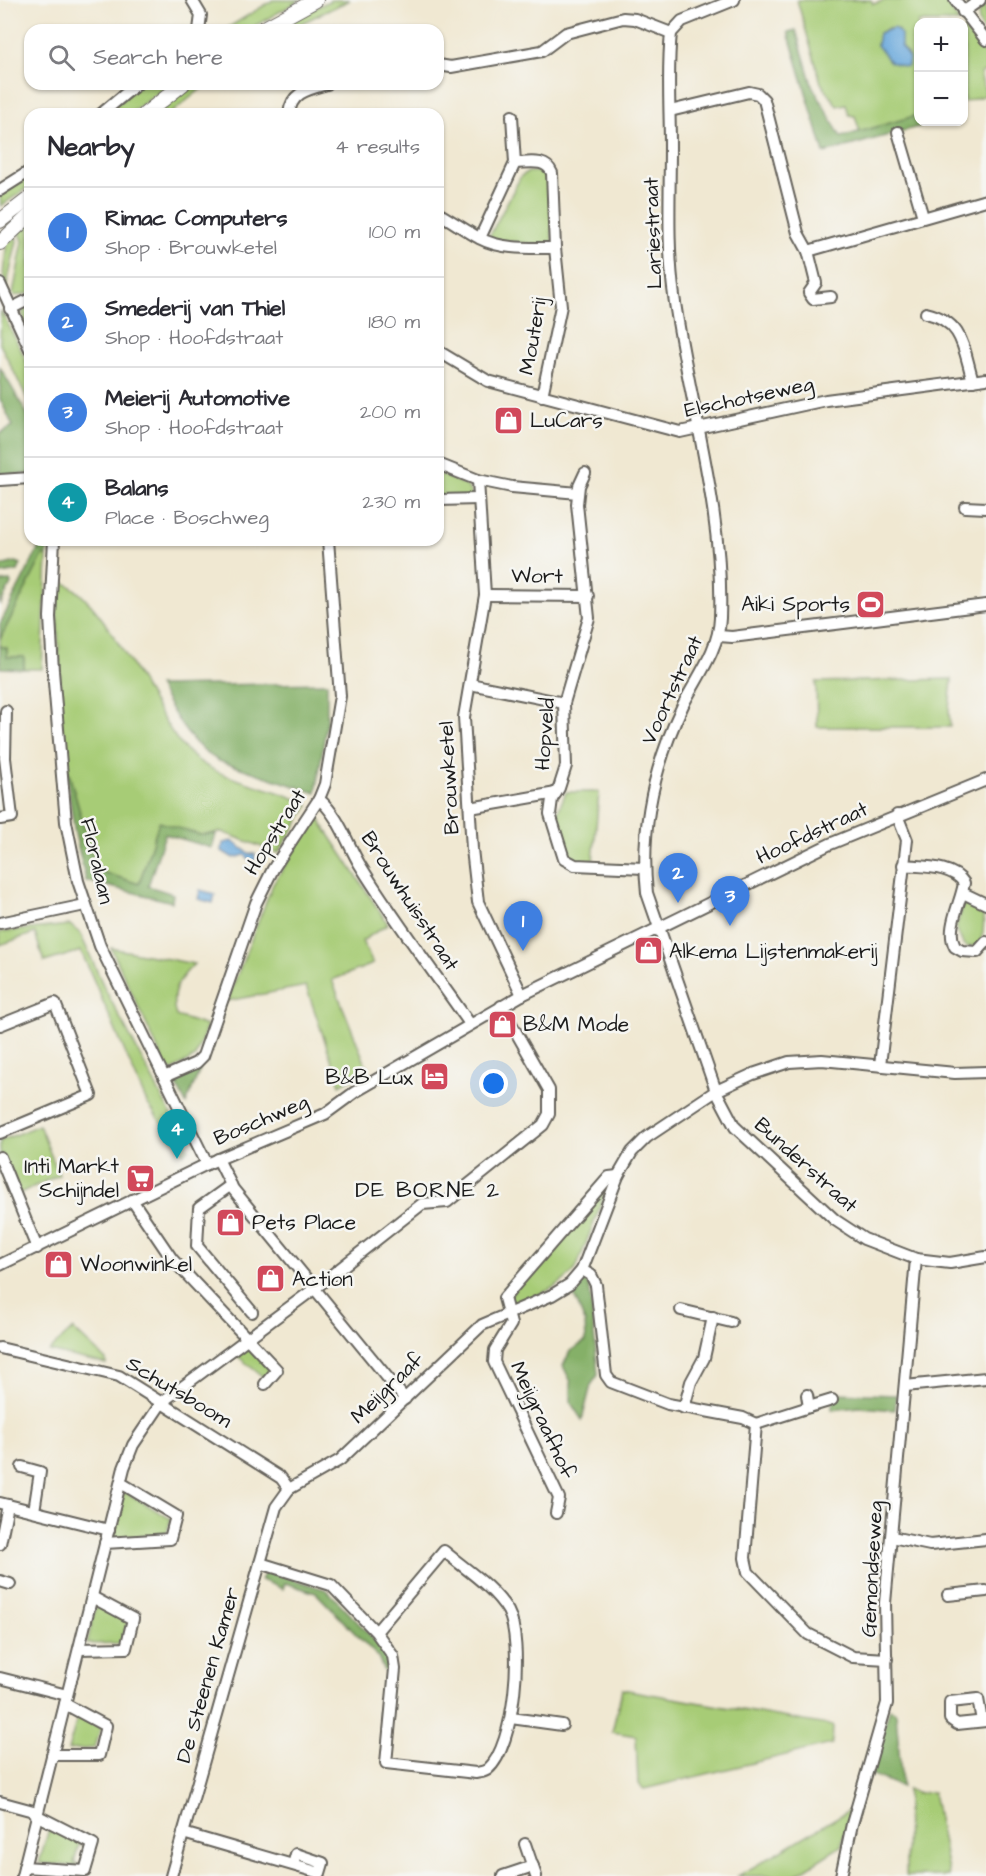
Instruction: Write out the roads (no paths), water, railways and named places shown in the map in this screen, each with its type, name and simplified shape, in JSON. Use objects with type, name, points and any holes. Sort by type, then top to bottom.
[{"type":"main road","points":[[272,24],[316,0]]},
{"type":"main road","points":[[153,108],[175,90]]},
{"type":"main road","points":[[0,210],[24,193]]},
{"type":"main road","points":[[0,221],[24,203]]},
{"type":"main road","points":[[0,243],[24,221]]},
{"type":"street","points":[[444,66],[451,67],[542,51],[566,33],[623,18],[635,19],[671,33],[682,21],[734,0]]},
{"type":"street","points":[[955,0],[986,40]]},
{"type":"street","points":[[963,12],[980,0]]},
{"type":"street","points":[[195,5],[202,20],[201,24]]},
{"type":"street","name":"Lariestraat","points":[[671,33],[670,258],[674,296],[700,430]]},
{"type":"street","points":[[108,108],[130,90]]},
{"type":"street","points":[[291,108],[298,95],[311,90]]},
{"type":"street","points":[[670,111],[749,92],[758,94],[764,100],[798,233],[808,251],[816,283],[809,293],[813,298],[831,297]]},
{"type":"street","points":[[480,238],[515,163],[512,116]]},
{"type":"street","points":[[898,132],[923,217]]},
{"type":"street","name":"Mouterij","points":[[515,163],[542,163],[549,166],[552,173],[561,315],[542,396]]},
{"type":"street","points":[[0,190],[24,175]]},
{"type":"street","points":[[808,251],[986,200]]},
{"type":"street","points":[[444,217],[480,238],[514,248],[555,248]]},
{"type":"street","points":[[0,284],[6,303],[24,338]]},
{"type":"street","points":[[6,303],[24,300]]},
{"type":"street","points":[[926,313],[945,317],[960,336],[973,381]]},
{"type":"street","name":"Elschotseweg","points":[[444,355],[488,381],[680,432],[700,430],[826,400],[986,379]]},
{"type":"street","name":"Voortstraat","points":[[657,929],[646,893],[644,868],[651,795],[659,764],[675,721],[719,636],[716,542],[700,430]]},
{"type":"street","points":[[444,466],[478,480],[512,487],[578,493]]},
{"type":"street","name":"Hopveld","points":[[585,474],[578,493],[589,618],[564,703],[566,766],[552,799],[550,814],[564,859],[575,865],[644,868]]},
{"type":"street","points":[[0,480],[24,478]]},
{"type":"street","name":"Brouwketel","points":[[478,480],[485,595],[464,717],[478,902],[522,995]]},
{"type":"street","points":[[444,500],[479,499]]},
{"type":"street","points":[[966,507],[986,508]]},
{"type":"street","name":"Floralaan","points":[[54,546],[50,617],[66,822],[85,905],[100,946],[207,1164]]},
{"type":"street","name":"Hopstraat","points":[[164,1077],[196,1063],[203,1056],[256,903],[273,869],[319,800],[332,750],[340,696],[328,546]]},
{"type":"street","name":"Wort","points":[[485,595],[588,596]]},
{"type":"street","points":[[719,636],[732,637],[986,605]]},
{"type":"street","points":[[470,684],[564,703]]},
{"type":"street","points":[[0,819],[12,817],[5,758],[6,711]]},
{"type":"street","name":"Hoofdstraat","points":[[657,929],[830,844],[986,780]]},
{"type":"street","points":[[470,808],[556,793]]},
{"type":"street","name":"Brouwhuisstraat","points":[[319,800],[329,808],[360,864],[402,929],[470,1024]]},
{"type":"street","points":[[880,1065],[907,840],[897,815]]},
{"type":"street","points":[[903,865],[950,872],[961,878],[964,883],[963,892],[951,933],[952,941],[955,947],[971,952],[977,951],[986,942]]},
{"type":"street","points":[[963,892],[986,904]]},
{"type":"street","points":[[1,920],[85,905]]},
{"type":"street","name":"Boschweg","points":[[0,1265],[207,1164],[325,1114],[355,1092],[501,1006],[657,929]]},
{"type":"street","name":"Bunderstraat","points":[[657,929],[716,1091],[735,1127],[835,1220],[864,1239],[916,1259],[950,1263],[986,1257]]},
{"type":"street","points":[[0,1025],[55,1003],[91,1095],[0,1133]]},
{"type":"street","points":[[0,1802],[37,1814],[93,1844],[86,1871],[23,1872],[37,1814],[92,1597],[105,1543],[133,1445],[162,1402],[314,1289],[422,1204],[447,1202],[543,1125],[549,1114],[549,1090],[501,1006]]},
{"type":"street","name":"Meijgraaf","points":[[289,1490],[340,1460],[482,1325],[561,1290],[582,1270],[618,1176],[632,1152],[647,1137],[716,1091],[774,1065],[789,1062],[822,1060],[955,1073],[986,1072]]},
{"type":"street","points":[[0,1157],[37,1248]]},
{"type":"street","points":[[218,1159],[231,1185],[405,1399]]},
{"type":"street","name":"Meijgraaf","points":[[509,1313],[504,1302],[506,1294],[609,1177],[618,1176]]},
{"type":"street","points":[[231,1185],[200,1208],[197,1246],[252,1312]]},
{"type":"street","points":[[132,1200],[172,1259],[277,1370],[265,1384]]},
{"type":"street","name":"Gemondseweg","points":[[841,1876],[852,1824],[886,1709],[888,1690],[885,1603],[916,1259]]},
{"type":"street","points":[[582,1270],[591,1275],[596,1285],[608,1380],[653,1399],[684,1408],[743,1418],[756,1424],[808,1401],[832,1400]]},
{"type":"street","points":[[681,1310],[731,1322]]},
{"type":"street","name":"Meijgraafhof","points":[[509,1313],[511,1324],[495,1350],[494,1362],[559,1498],[556,1513]]},
{"type":"street","points":[[684,1408],[691,1382],[704,1358],[713,1317]]},
{"type":"street","name":"Schutsboom","points":[[0,1348],[119,1376],[281,1478],[289,1490]]},
{"type":"street","points":[[905,1386],[986,1378]]},
{"type":"street","points":[[756,1424],[745,1558],[748,1572],[808,1634],[853,1657],[887,1659]]},
{"type":"street","points":[[22,1467],[40,1472],[34,1511]]},
{"type":"street","points":[[105,1543],[170,1539],[173,1528],[176,1516],[121,1483]]},
{"type":"street","name":"De Steenen Kamer","points":[[171,1876],[276,1507],[289,1490]]},
{"type":"street","points":[[0,1544],[4,1504],[109,1530]]},
{"type":"street","points":[[892,1537],[930,1545],[986,1539]]},
{"type":"street","points":[[260,1563],[331,1585],[376,1632],[393,1656],[395,1669],[386,1763],[476,1773],[487,1770],[497,1759],[511,1718],[518,1648],[507,1610],[493,1594],[444,1551],[376,1632]]},
{"type":"street","points":[[948,1595],[986,1591]]},
{"type":"street","points":[[79,1649],[126,1647],[133,1619],[92,1597]]},
{"type":"street","points":[[0,1678],[66,1699],[106,1726],[99,1755],[52,1755]]},
{"type":"street","points":[[511,1718],[562,1725]]},
{"type":"street","points":[[183,1833],[293,1864]]},
{"type":"street","points":[[502,1876],[535,1871],[525,1844]]},
{"type":"water","points":[[894,28],[901,34],[901,47],[909,58],[908,66],[905,67],[890,62],[877,45],[879,33]]},
{"type":"water","points":[[232,841],[250,854],[255,854],[255,861],[251,861],[245,855],[233,858],[222,851],[223,843]]},
{"type":"water","points":[[200,890],[215,894],[213,903],[198,899]]},
{"type":"place","name":"LuCars","points":[[509,420]]},
{"type":"place","name":"Aiki Sports","points":[[871,604]]},
{"type":"place","name":"Smederij van Thiel","points":[[678,903]]},
{"type":"place","name":"Meierij Automotive","points":[[730,926]]},
{"type":"place","name":"Rimac Computers","points":[[523,951]]},
{"type":"place","name":"Alkema Lijstenmakerij","points":[[648,951]]},
{"type":"place","name":"B&M Mode","points":[[502,1024]]},
{"type":"place","name":"B&B Lux","points":[[434,1077]]},
{"type":"place","name":"Balans","points":[[177,1159]]},
{"type":"place","name":"Inti Markt Schijndel","points":[[140,1178]]},
{"type":"place","name":"Pets Place","points":[[231,1222]]},
{"type":"place","name":"Woonwinkel","points":[[59,1264]]},
{"type":"place","name":"Action","points":[[271,1279]]},
{"type":"district","name":"DE BORNE 2","points":[[428,1190]]}]
